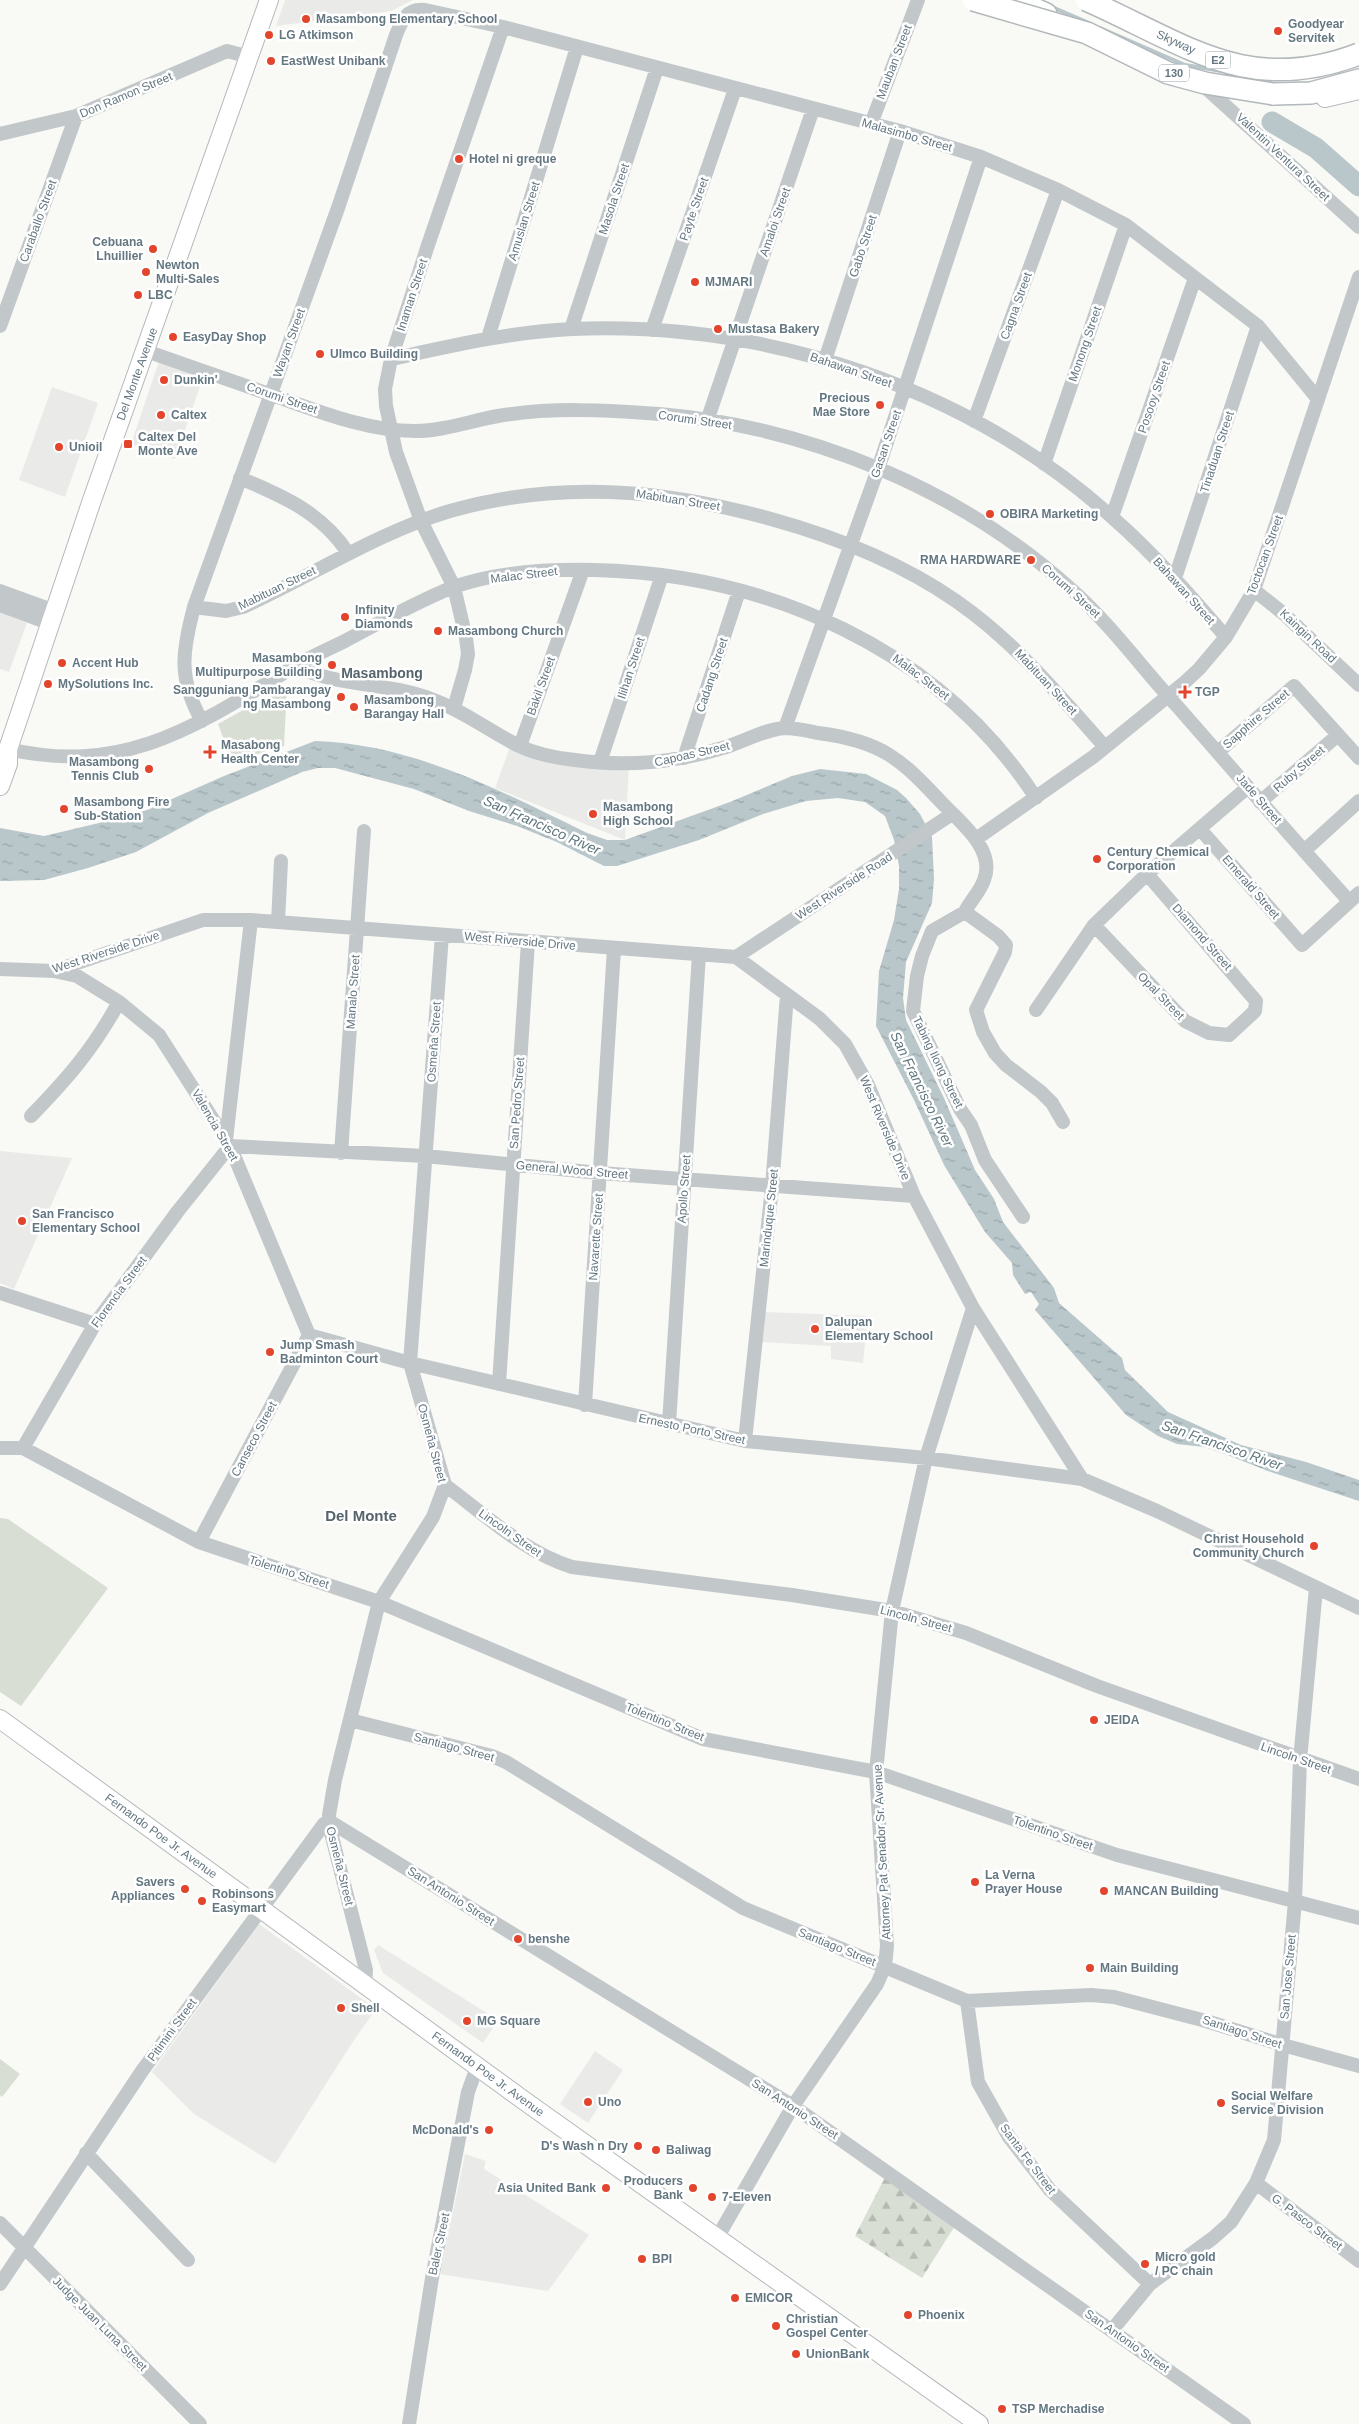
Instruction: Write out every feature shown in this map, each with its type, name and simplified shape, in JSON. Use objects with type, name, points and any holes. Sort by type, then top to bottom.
[{"type":"highway","name":"E2","points":[[973,0],[1087,33]]},
{"type":"highway","name":"E2","points":[[1014,0],[1168,73],[1205,84],[1273,94],[1311,93],[1359,80]]},
{"type":"highway","name":"Skyway","points":[[1086,0],[1192,50],[1228,64],[1254,70],[1308,69],[1359,54]]},
{"type":"main road","name":"130","points":[[997,0],[1064,24],[1205,87],[1249,100],[1274,102],[1318,98],[1359,90]]},
{"type":"main road","name":"130","points":[[1076,0],[1188,51],[1252,64],[1282,65],[1334,57],[1359,46]]},
{"type":"main road","name":"Del Monte Avenue","points":[[0,786],[8,764],[4,753],[269,1]]},
{"type":"main road","name":"Fernando Poe Jr. Avenue","points":[[0,1719],[477,2066],[979,2424]]},
{"type":"street","name":"Mauban Street","points":[[871,124],[918,0]]},
{"type":"street","name":"Malasimbo Street","points":[[425,10],[503,27],[900,131],[981,157],[1058,190],[1126,225],[1258,326],[1318,399]]},
{"type":"street","name":"Wayan Street","points":[[202,721],[185,684],[183,661],[194,607],[338,208],[400,26],[410,11],[425,10]]},
{"type":"street","name":"Inaman Street","points":[[454,708],[468,654],[466,638],[454,587],[421,520],[390,429],[385,389],[391,359],[503,27]]},
{"type":"street","name":"Amuslan Street","points":[[488,338],[577,47]]},
{"type":"street","name":"Don Ramon Street","points":[[0,134],[76,116],[227,52],[250,57]]},
{"type":"street","name":"Masola Street","points":[[571,329],[657,68]]},
{"type":"street","name":"Valentin Ventura Street","points":[[1205,87],[1359,227]]},
{"type":"street","name":"Payte Street","points":[[652,330],[735,89]]},
{"type":"street","name":"Amaloi Street","points":[[707,421],[813,108]]},
{"type":"street","name":"Caraballo Street","points":[[0,326],[76,116]]},
{"type":"street","name":"Gabo Street","points":[[825,360],[900,131]]},
{"type":"street","name":"Gasan Street","points":[[785,728],[878,469],[981,157]]},
{"type":"street","name":"Cagna Street","points":[[974,421],[1058,190]]},
{"type":"street","name":"Monong Street","points":[[1044,464],[1126,225]]},
{"type":"street","name":"Toctocan Street","points":[[976,839],[1105,747],[1199,669],[1226,637],[1254,590],[1359,277]]},
{"type":"street","name":"Posooy Street","points":[[1112,517],[1195,278]]},
{"type":"street","name":"Tinaduan Street","points":[[1175,578],[1258,326]]},
{"type":"street","name":"Bahawan Street","points":[[391,359],[488,338],[571,329],[652,330],[735,339],[825,360],[905,388],[974,421],[1044,464],[1112,517],[1175,578],[1226,637]]},
{"type":"street","name":"Corumi Street","points":[[146,351],[347,420],[390,429],[416,431],[446,428],[499,416],[540,411],[608,411],[707,421],[766,432],[811,444],[878,469],[958,508],[1037,560],[1106,623],[1168,696]]},
{"type":"street","points":[[240,478],[283,496],[308,510],[341,542],[348,553]]},
{"type":"street","name":"Mabituan Street","points":[[194,607],[226,610],[243,607],[348,553],[421,520],[493,500],[545,493],[583,491],[637,492],[673,497],[730,508],[794,525],[878,556],[922,580],[957,601],[996,631],[1034,667],[1105,747]]},
{"type":"street","name":"Malac Street","points":[[4,753],[80,757],[115,754],[158,741],[202,721],[248,696],[295,666],[394,613],[454,587],[475,581],[542,570],[583,570],[662,574],[739,592],[824,619],[881,649],[934,685],[996,743],[1036,798]]},
{"type":"street","name":"Bakil Street","points":[[520,746],[583,570]]},
{"type":"street","name":"Ilihan Street","points":[[600,762],[662,574]]},
{"type":"street","name":"Kaingin Road","points":[[1254,590],[1284,614],[1359,685]]},
{"type":"street","points":[[0,591],[53,618]]},
{"type":"street","name":"Cadang Street","points":[[684,758],[739,592]]},
{"type":"street","points":[[0,605],[53,618]]},
{"type":"street","name":"Capoas Street","points":[[295,666],[326,679],[401,689],[454,708],[520,746],[544,755],[600,762],[644,764],[684,758],[785,728],[848,736],[878,747],[910,769],[976,839]]},
{"type":"street","name":"Sapphire Street","points":[[1218,752],[1294,686],[1338,735]]},
{"type":"street","name":"Jade Street","points":[[1168,696],[1304,851],[1354,897]]},
{"type":"street","points":[[1338,735],[1359,758]]},
{"type":"street","name":"Ruby Street","points":[[1260,802],[1338,735]]},
{"type":"street","points":[[1036,1010],[1094,924],[1147,874],[1248,787]]},
{"type":"street","points":[[1304,851],[1359,802]]},
{"type":"street","name":"West Riverside Road","points":[[736,956],[952,814]]},
{"type":"street","name":"Emerald Street","points":[[1200,829],[1302,945],[1354,897]]},
{"type":"street","name":"Manalo Street","points":[[341,1153],[364,831]]},
{"type":"street","points":[[976,839],[984,858],[986,874],[984,882],[965,912],[998,936],[1006,945],[1005,952],[976,1010],[983,1032],[1002,1061],[1042,1092],[1052,1103],[1063,1122]]},
{"type":"street","points":[[278,922],[281,861]]},
{"type":"street","name":"Diamond Street","points":[[1147,874],[1256,1001]]},
{"type":"street","name":"Tabing Ilong Street","points":[[965,912],[932,932],[922,956],[917,976],[913,1011],[960,1109],[972,1125],[985,1160],[1022,1217]]},
{"type":"street","name":"West Riverside Drive","points":[[0,969],[54,971],[203,920],[251,920],[614,949],[736,956],[820,1018],[845,1044],[868,1085],[914,1196],[973,1308],[1082,1479]]},
{"type":"street","points":[[228,1143],[251,920]]},
{"type":"street","name":"Opal Street","points":[[1094,924],[1185,1021],[1209,1033],[1229,1035],[1255,1012],[1256,1001]]},
{"type":"street","name":"Osmeña Street","points":[[365,1985],[366,1970],[329,1821],[335,1780],[379,1602],[433,1517],[444,1485],[410,1363],[442,935]]},
{"type":"street","name":"San Pedro Street","points":[[499,1384],[528,942]]},
{"type":"street","name":"Navarette Street","points":[[586,1405],[614,949]]},
{"type":"street","name":"Apollo Street","points":[[669,1424],[699,954]]},
{"type":"street","name":"Valencia Street","points":[[54,971],[77,976],[119,1002],[159,1035],[228,1143],[309,1335]]},
{"type":"street","name":"Marinduque Street","points":[[745,1441],[772,1187],[788,995]]},
{"type":"street","points":[[31,1116],[84,1059],[100,1037],[119,1002]]},
{"type":"street","name":"General Wood Street","points":[[228,1143],[341,1153],[426,1156],[600,1173],[914,1196]]},
{"type":"street","name":"Florencia Street","points":[[23,1448],[95,1324],[228,1143]]},
{"type":"street","points":[[0,1293],[95,1324]]},
{"type":"street","name":"Attorney Pat Senador Sr. Avenue","points":[[717,2238],[793,2106],[877,1984],[885,1966],[887,1946],[876,1772],[892,1611],[926,1458],[973,1308]]},
{"type":"street","name":"Ernesto Porto Street","points":[[309,1335],[410,1363],[745,1441],[926,1458],[1082,1479]]},
{"type":"street","name":"Canseco Street","points":[[199,1542],[309,1335]]},
{"type":"street","name":"Tolentino Street","points":[[0,1448],[23,1448],[199,1542],[379,1602],[703,1739],[876,1772],[1117,1855],[1359,1918]]},
{"type":"street","points":[[1082,1479],[1157,1511],[1359,1608]]},
{"type":"street","name":"Lincoln Street","points":[[444,1485],[553,1562],[572,1568],[792,1595],[892,1611],[966,1633],[1097,1686],[1359,1780]]},
{"type":"street","name":"San Jose Street","points":[[1112,2330],[1150,2284],[1213,2238],[1231,2222],[1256,2183],[1274,2140],[1295,1901],[1300,1760],[1316,1588]]},
{"type":"street","name":"Santiago Street","points":[[350,1720],[492,1756],[506,1762],[744,1908],[968,2001],[1091,1995],[1114,1996],[1206,2020],[1282,2045],[1359,2066]]},
{"type":"street","name":"Pitimini Street","points":[[0,2284],[142,2071],[329,1821]]},
{"type":"street","name":"San Antonio Street","points":[[329,1821],[793,2106],[1244,2424]]},
{"type":"street","name":"Santa Fe Street","points":[[968,2001],[978,2082],[1009,2137],[1050,2190],[1150,2284]]},
{"type":"street","name":"Baler Street","points":[[409,2424],[432,2278],[468,2092],[477,2066]]},
{"type":"street","points":[[86,2153],[188,2260]]},
{"type":"street","name":"G. Pasco Street","points":[[1256,2183],[1359,2262]]},
{"type":"street","name":"Judge Juan Luna Street","points":[[0,2223],[198,2424]]},
{"type":"shaded area","name":"Masambong Elementary School","points":[[285,0],[413,0],[391,11],[276,26]]},
{"type":"shaded area","points":[[159,361],[204,375],[175,459],[131,444]]},
{"type":"shaded area","name":"Unioil","points":[[52,387],[98,403],[65,497],[19,480]]},
{"type":"shaded area","points":[[0,612],[27,623],[9,672],[0,669]]},
{"type":"shaded area","name":"Masambong High School","points":[[510,747],[629,764],[625,840],[495,788]]},
{"type":"shaded area","name":"San Francisco Elementary School","points":[[0,1151],[72,1158],[14,1289],[0,1283]]},
{"type":"shaded area","name":"Dalupan Elementary School","points":[[765,1312],[868,1316],[863,1363],[831,1359],[831,1346],[762,1342]]},
{"type":"shaded area","points":[[259,1924],[376,2009],[352,2043],[275,2164],[194,2114],[152,2072]]},
{"type":"shaded area","points":[[378,1945],[498,2020],[483,2043],[383,1973],[374,1950]]},
{"type":"shaded area","points":[[595,2051],[623,2070],[588,2123],[560,2104]]},
{"type":"shaded area","points":[[465,2154],[486,2161],[484,2169],[589,2235],[548,2291],[440,2274]]},
{"type":"green space","points":[[287,686],[284,746],[232,762],[218,724]]},
{"type":"green space","points":[[0,1518],[8,1519],[108,1588],[21,1706],[0,1692]]},
{"type":"green space","points":[[0,2059],[20,2074],[2,2097],[0,2095]]},
{"type":"green space","points":[[888,2171],[958,2221],[922,2278],[855,2236]]},
{"type":"water","name":"San Francisco River","points":[[315,741],[351,744],[421,760],[489,786],[587,833],[607,840],[625,840],[730,802],[792,776],[820,769],[866,774],[897,790],[920,814],[932,837],[934,879],[932,903],[906,962],[903,998],[906,1020],[944,1098],[975,1170],[994,1199],[1003,1222],[1054,1288],[1059,1303],[1122,1358],[1125,1370],[1168,1412],[1241,1445],[1306,1462],[1359,1480],[1359,1501],[1268,1471],[1204,1447],[1177,1444],[1158,1436],[1126,1415],[1035,1310],[1039,1304],[1031,1292],[1025,1294],[1013,1275],[1012,1263],[985,1232],[944,1165],[914,1100],[876,1026],[879,971],[894,920],[899,889],[899,866],[894,840],[885,816],[865,802],[838,798],[806,801],[763,814],[699,840],[617,866],[604,866],[557,842],[517,826],[469,811],[414,789],[335,768],[318,768],[302,772],[208,813],[136,852],[44,880],[0,881],[0,828],[44,836],[116,819],[147,810],[224,776]]},
{"type":"waterway","points":[[1052,7],[1089,23]]},
{"type":"waterway","points":[[1100,28],[1185,65],[1222,71]]},
{"type":"waterway","points":[[1272,122],[1316,148],[1359,186]]},
{"type":"place","name":"Masambong Elementary School","points":[[306,19]]},
{"type":"place","name":"Goodyear Servitek","points":[[1278,31]]},
{"type":"place","name":"LG Atkimson","points":[[269,35]]},
{"type":"place","name":"EastWest Unibank","points":[[271,61]]},
{"type":"place","name":"Hotel ni greque","points":[[459,159]]},
{"type":"place","name":"Cebuana Lhuillier","points":[[153,249]]},
{"type":"place","name":"Newton Multi-Sales","points":[[146,272]]},
{"type":"place","name":"MJMARI","points":[[695,282]]},
{"type":"place","name":"LBC","points":[[138,295]]},
{"type":"place","name":"Mustasa Bakery","points":[[718,329]]},
{"type":"place","name":"EasyDay Shop","points":[[173,337]]},
{"type":"place","name":"Ulmco Building","points":[[320,354]]},
{"type":"place","name":"Dunkin'","points":[[164,380]]},
{"type":"place","name":"Precious Mae Store","points":[[880,405]]},
{"type":"place","name":"Caltex","points":[[161,415]]},
{"type":"place","name":"Caltex Del Monte Ave","points":[[128,444]]},
{"type":"place","name":"Unioil","points":[[59,447]]},
{"type":"place","name":"OBIRA Marketing","points":[[990,514]]},
{"type":"place","name":"RMA HARDWARE","points":[[1031,560]]},
{"type":"place","name":"Infinity Diamonds","points":[[345,617]]},
{"type":"place","name":"Masambong Church","points":[[438,631]]},
{"type":"place","name":"Accent Hub","points":[[62,663]]},
{"type":"place","name":"Masambong Multipurpose Building","points":[[332,665]]},
{"type":"place","name":"MySolutions Inc.","points":[[48,684]]},
{"type":"place","name":"TGP","points":[[1185,692]]},
{"type":"place","name":"Sangguniang Pambarangay ng Masambong","points":[[341,697]]},
{"type":"place","name":"Masambong Barangay Hall","points":[[354,707]]},
{"type":"place","name":"Masabong Health Center","points":[[210,752]]},
{"type":"place","name":"Masambong Tennis Club","points":[[149,769]]},
{"type":"place","name":"Masambong Fire Sub-Station","points":[[64,809]]},
{"type":"place","name":"Masambong High School","points":[[593,814]]},
{"type":"place","name":"Century Chemical Corporation","points":[[1097,859]]},
{"type":"place","name":"San Francisco Elementary School","points":[[22,1221]]},
{"type":"place","name":"Dalupan Elementary School","points":[[815,1329]]},
{"type":"place","name":"Jump Smash Badminton Court","points":[[270,1352]]},
{"type":"place","name":"Christ Household Community Church","points":[[1314,1546]]},
{"type":"place","name":"JEIDA","points":[[1094,1720]]},
{"type":"place","name":"La Verna Prayer House","points":[[975,1882]]},
{"type":"place","name":"Savers Appliances","points":[[185,1889]]},
{"type":"place","name":"MANCAN Building","points":[[1104,1891]]},
{"type":"place","name":"Robinsons Easymart","points":[[202,1901]]},
{"type":"place","name":"benshe","points":[[518,1939]]},
{"type":"place","name":"Main Building","points":[[1090,1968]]},
{"type":"place","name":"Shell","points":[[341,2008]]},
{"type":"place","name":"MG Square","points":[[467,2021]]},
{"type":"place","name":"Uno","points":[[588,2102]]},
{"type":"place","name":"Social Welfare Service Division","points":[[1221,2103]]},
{"type":"place","name":"McDonald's","points":[[489,2130]]},
{"type":"place","name":"D's Wash n Dry","points":[[638,2146]]},
{"type":"place","name":"Baliwag","points":[[656,2150]]},
{"type":"place","name":"Asia United Bank","points":[[606,2188]]},
{"type":"place","name":"Producers Bank","points":[[693,2188]]},
{"type":"place","name":"7-Eleven","points":[[712,2197]]},
{"type":"place","name":"BPI","points":[[642,2259]]},
{"type":"place","name":"Micro gold / PC chain","points":[[1145,2264]]},
{"type":"place","name":"EMICOR","points":[[735,2298]]},
{"type":"place","name":"Phoenix","points":[[908,2315]]},
{"type":"place","name":"Christian Gospel Center","points":[[776,2326]]},
{"type":"place","name":"UnionBank","points":[[796,2354]]},
{"type":"place","name":"TSP Merchadise","points":[[1002,2409]]},
{"type":"district","name":"Masambong","points":[[382,673]]},
{"type":"district","name":"Del Monte","points":[[361,1515]]}]
